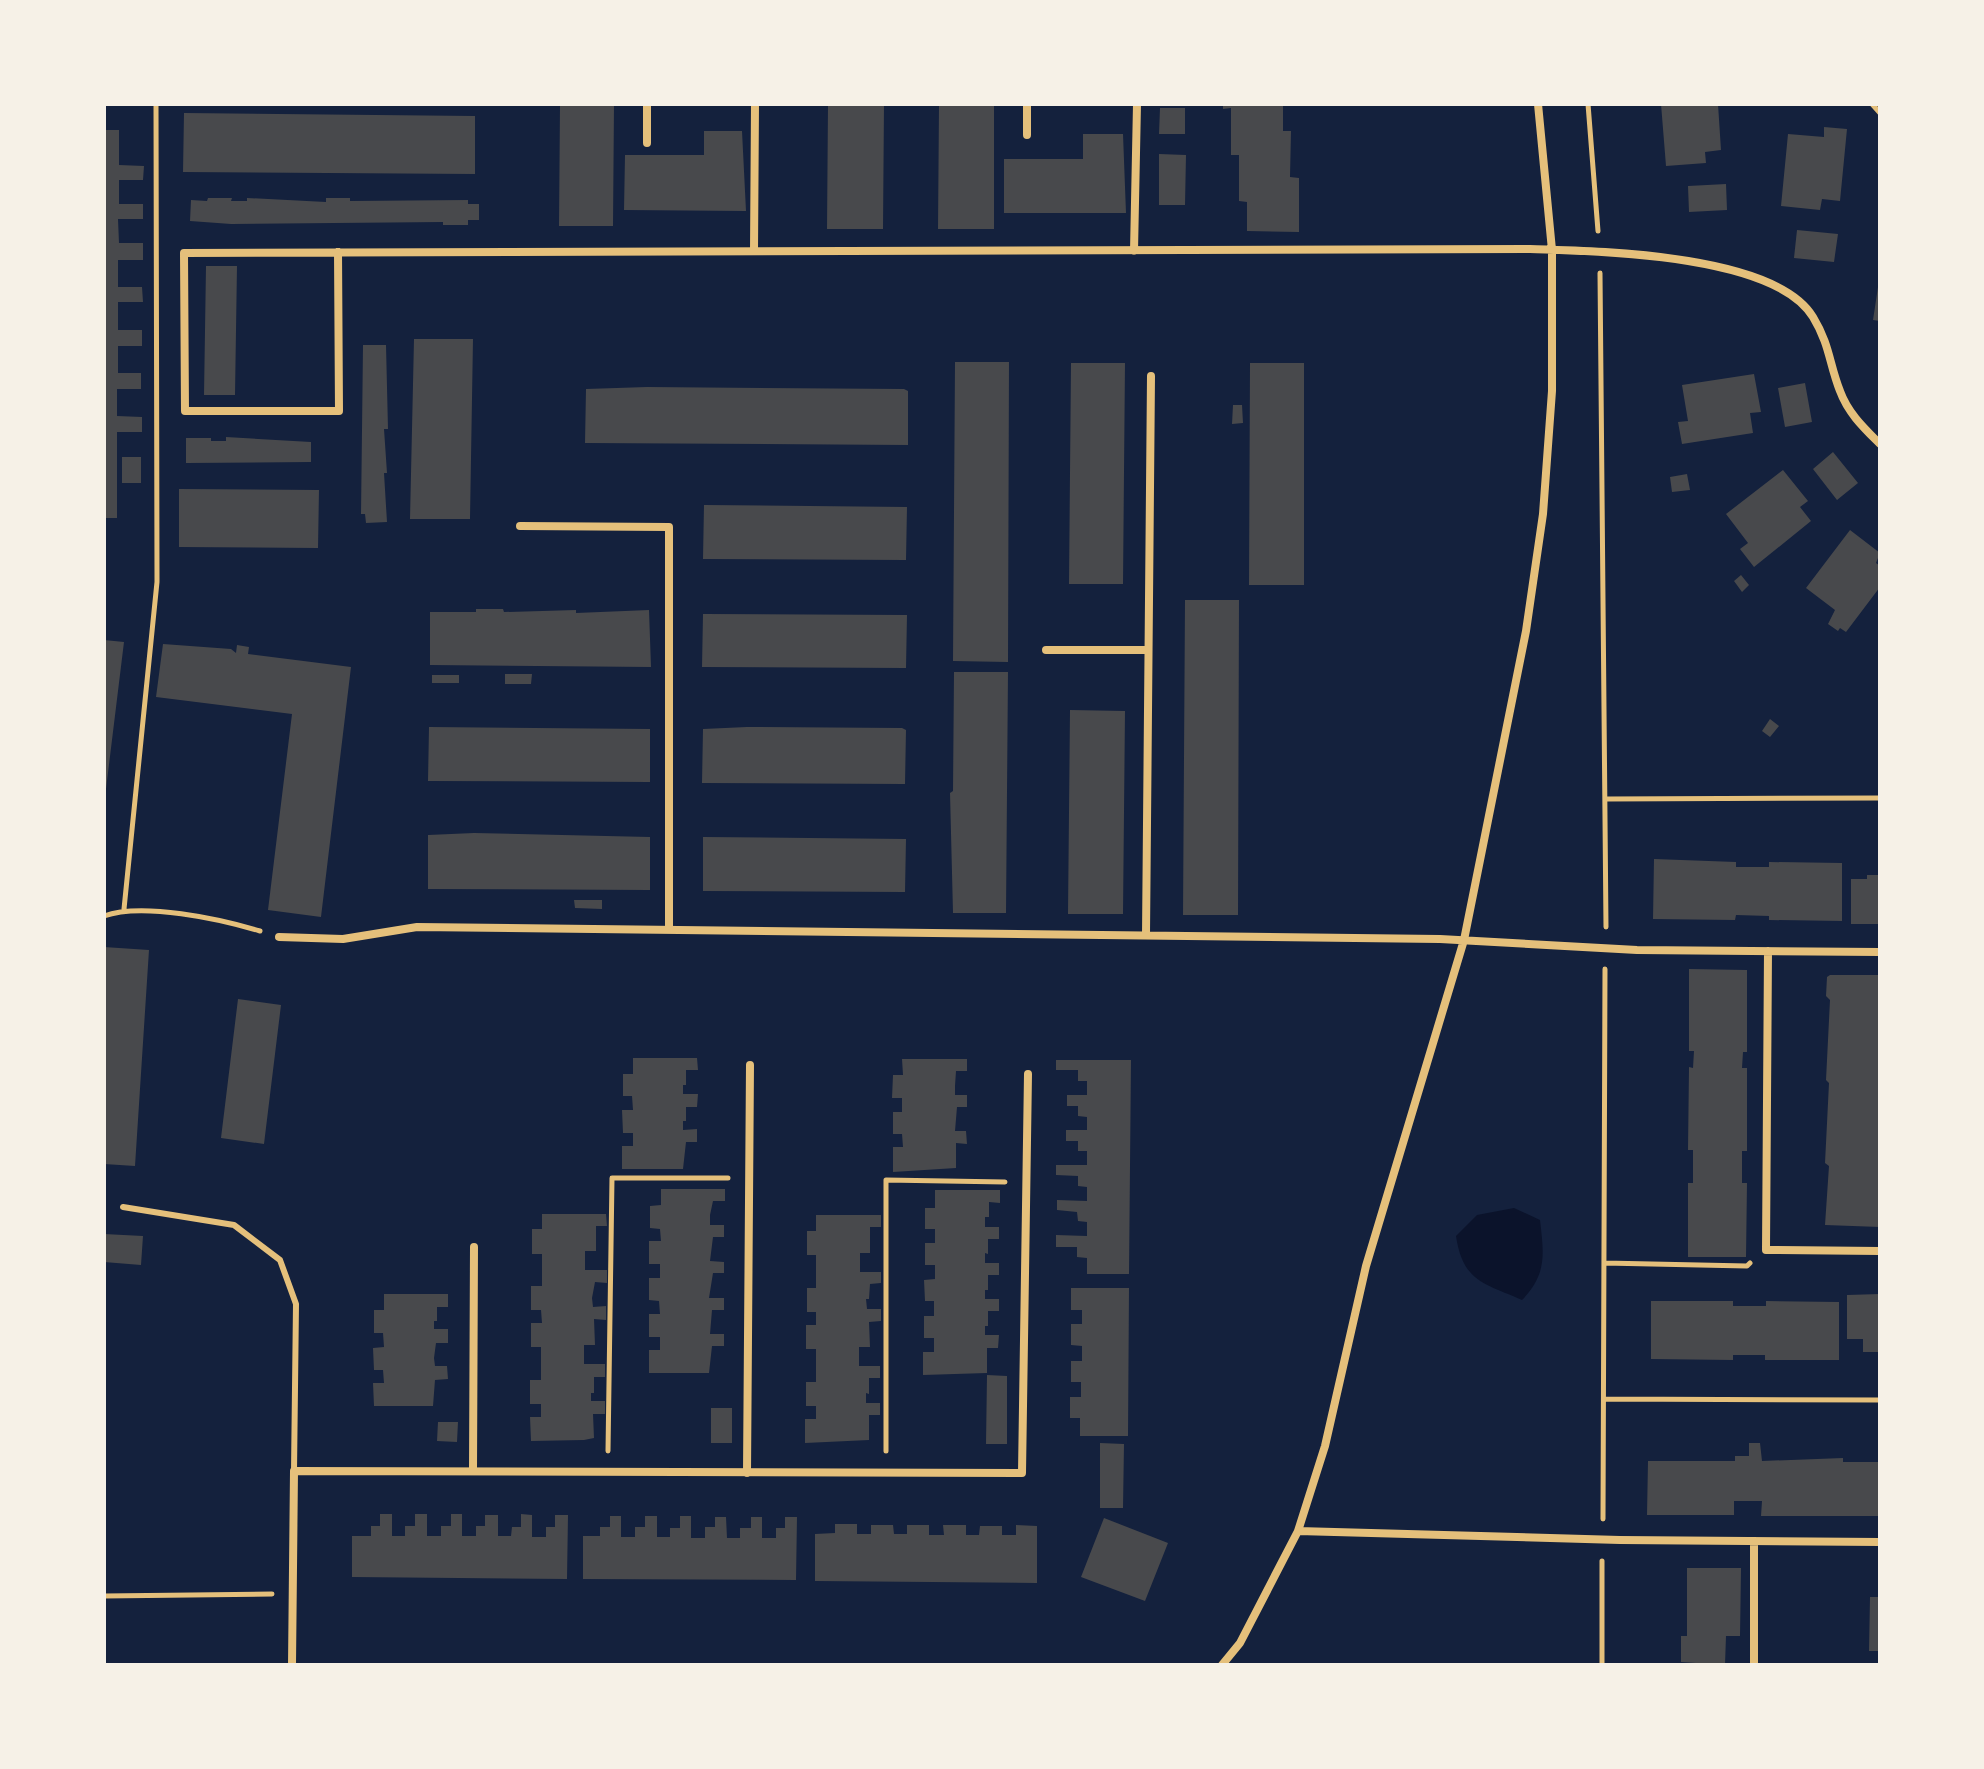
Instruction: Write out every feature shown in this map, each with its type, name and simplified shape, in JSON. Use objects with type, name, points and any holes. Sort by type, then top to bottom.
[{"type":"street","points":[[647,104],[647,143]]},
{"type":"street","points":[[754,250],[755,104]]},
{"type":"street","points":[[1027,104],[1027,135]]},
{"type":"street","points":[[1134,251],[1137,104]]},
{"type":"street","points":[[1222,1665],[1240,1643],[1298,1531],[1325,1446],[1366,1266],[1464,940],[1526,631],[1543,514],[1552,391],[1552,250],[1538,104]]},
{"type":"street","points":[[338,252],[339,411],[185,411],[184,253],[338,252],[754,250],[1552,250],[1681,260],[1755,276],[1790,293],[1810,312],[1829,345],[1840,391],[1857,421],[1880,444]]},
{"type":"street","points":[[1146,935],[1151,376]]},
{"type":"street","points":[[520,526],[669,527],[669,930]]},
{"type":"street","points":[[1046,650],[1148,650]]},
{"type":"street","points":[[279,937],[343,939],[417,927],[1464,940],[1605,948],[1880,952]]},
{"type":"street","points":[[1768,951],[1766,1250],[1880,1251]]},
{"type":"street","points":[[747,1473],[750,1065]]},
{"type":"street","points":[[292,1665],[294,1471],[1022,1473],[1028,1074]]},
{"type":"street","points":[[473,1471],[474,1247]]},
{"type":"street","points":[[1298,1531],[1880,1542]]},
{"type":"street","points":[[1754,1541],[1754,1665]]},
{"type":"lane","points":[[123,1207],[234,1225],[280,1260],[296,1304],[294,1471]]},
{"type":"path","points":[[124,909],[157,582],[156,104]]},
{"type":"path","points":[[1588,104],[1599,255],[1607,799],[1602,1665]]},
{"type":"path","points":[[1872,104],[1880,113]]},
{"type":"path","points":[[1607,799],[1880,798]]},
{"type":"path","points":[[104,916],[124,909],[234,923],[279,937]]},
{"type":"path","points":[[608,1472],[612,1178],[749,1179]]},
{"type":"path","points":[[886,1472],[886,1180],[1026,1183]]},
{"type":"path","points":[[1604,1263],[1747,1266],[1766,1250]]},
{"type":"path","points":[[1604,1399],[1880,1400]]},
{"type":"path","points":[[104,1596],[293,1594]]},
{"type":"water","points":[[1514,1208],[1540,1220],[1540,1272],[1522,1300],[1477,1279],[1464,1263],[1456,1236],[1477,1215]]},
{"type":"building","points":[[560,104],[614,104],[613,226],[559,226]]},
{"type":"building","points":[[828,104],[884,104],[883,229],[827,229]]},
{"type":"building","points":[[939,104],[994,104],[994,229],[938,229]]},
{"type":"building","points":[[1223,104],[1283,104],[1283,131],[1291,131],[1290,177],[1299,178],[1299,232],[1247,231],[1247,202],[1239,201],[1239,155],[1231,155],[1231,108],[1223,109]]},
{"type":"building","points":[[1661,104],[1718,104],[1721,150],[1705,152],[1706,163],[1666,166]]},
{"type":"building","points":[[1160,108],[1185,108],[1185,134],[1159,134]]},
{"type":"building","points":[[184,113],[475,116],[475,174],[183,172]]},
{"type":"building","points":[[1824,127],[1847,129],[1840,201],[1822,199],[1820,210],[1781,206],[1788,134],[1824,137]]},
{"type":"building","points":[[104,130],[119,130],[119,165],[144,166],[143,180],[119,180],[119,204],[143,204],[143,219],[118,219],[119,243],[143,243],[143,260],[118,260],[118,287],[142,287],[143,302],[118,302],[118,330],[142,330],[142,346],[118,346],[118,373],[141,373],[141,389],[117,389],[117,416],[142,417],[142,432],[117,432],[117,518],[104,518]]},
{"type":"building","points":[[704,131],[742,131],[746,211],[624,210],[625,155],[704,155]]},
{"type":"building","points":[[1083,134],[1123,134],[1126,213],[1004,213],[1004,159],[1083,159]]},
{"type":"building","points":[[1159,154],[1186,155],[1185,205],[1159,205]]},
{"type":"building","points":[[1726,184],[1727,210],[1689,212],[1688,186]]},
{"type":"building","points":[[208,198],[326,202],[326,198],[350,198],[350,201],[468,200],[468,204],[479,204],[479,220],[468,220],[468,225],[443,225],[443,222],[231,224],[190,221],[191,200],[207,201]]},
{"type":"building","points":[[1797,230],[1838,234],[1834,262],[1794,258]]},
{"type":"building","points":[[206,266],[237,266],[235,395],[204,395]]},
{"type":"building","points":[[1880,287],[1880,321],[1873,320]]},
{"type":"building","points":[[414,339],[473,339],[470,519],[410,519]]},
{"type":"building","points":[[363,345],[386,345],[388,429],[384,429],[387,473],[384,473],[387,522],[366,523],[365,514],[361,514]]},
{"type":"building","points":[[955,362],[1009,362],[1008,662],[953,661]]},
{"type":"building","points":[[1071,363],[1125,363],[1123,584],[1069,584]]},
{"type":"building","points":[[1250,363],[1304,363],[1304,585],[1249,585]]},
{"type":"building","points":[[1754,374],[1761,412],[1750,413],[1753,433],[1682,444],[1678,422],[1688,421],[1682,385]]},
{"type":"building","points":[[1805,383],[1812,422],[1785,427],[1778,388]]},
{"type":"building","points":[[586,389],[904,389],[908,391],[908,445],[585,443]]},
{"type":"building","points":[[1233,405],[1242,405],[1243,423],[1232,424]]},
{"type":"building","points":[[226,437],[311,442],[311,462],[186,463],[186,438],[226,441]]},
{"type":"building","points":[[1833,452],[1858,483],[1837,500],[1813,469]]},
{"type":"building","points":[[122,457],[141,457],[141,483],[122,483]]},
{"type":"building","points":[[1783,470],[1808,501],[1800,507],[1811,521],[1754,567],[1740,549],[1748,543],[1726,514]]},
{"type":"building","points":[[1687,474],[1690,490],[1672,492],[1670,477]]},
{"type":"building","points":[[179,489],[319,490],[318,548],[179,547]]},
{"type":"building","points":[[704,505],[907,507],[906,560],[703,559]]},
{"type":"building","points":[[1850,530],[1880,553],[1876,563],[1880,566],[1880,587],[1846,632],[1828,624],[1835,610],[1806,588]]},
{"type":"building","points":[[1741,575],[1749,585],[1742,592],[1734,581]]},
{"type":"building","points":[[1185,600],[1239,600],[1238,915],[1183,915]]},
{"type":"building","points":[[476,609],[503,609],[504,612],[576,610],[576,613],[649,610],[651,667],[430,665],[430,612],[476,612]]},
{"type":"building","points":[[703,614],[907,615],[906,668],[702,667]]},
{"type":"building","points":[[104,640],[124,642],[106,789],[104,789]]},
{"type":"building","points":[[163,644],[231,649],[236,653],[237,645],[249,647],[248,654],[351,667],[321,917],[268,910],[292,714],[156,697]]},
{"type":"building","points":[[954,672],[1008,672],[1006,913],[953,913],[950,793],[953,791]]},
{"type":"building","points":[[505,674],[532,674],[531,684],[505,684]]},
{"type":"building","points":[[432,675],[459,675],[459,683],[432,683]]},
{"type":"building","points":[[1070,710],[1125,711],[1123,914],[1068,914]]},
{"type":"building","points":[[1770,719],[1779,726],[1770,737],[1762,731]]},
{"type":"building","points":[[429,727],[650,729],[650,782],[428,781]]},
{"type":"building","points":[[902,728],[906,730],[905,784],[702,783],[703,729]]},
{"type":"building","points":[[474,833],[650,837],[650,890],[428,889],[428,835]]},
{"type":"building","points":[[703,837],[906,839],[905,892],[703,891]]},
{"type":"building","points":[[1654,859],[1736,862],[1736,867],[1769,867],[1769,862],[1842,863],[1842,921],[1769,920],[1769,916],[1736,915],[1735,920],[1653,919]]},
{"type":"building","points":[[1867,875],[1880,875],[1880,924],[1851,924],[1851,879],[1867,879]]},
{"type":"building","points":[[574,900],[602,900],[602,909],[575,908]]},
{"type":"building","points":[[104,947],[149,950],[135,1166],[104,1164]]},
{"type":"building","points":[[1689,969],[1747,970],[1747,1052],[1743,1052],[1742,1068],[1747,1068],[1747,1151],[1742,1151],[1742,1183],[1747,1183],[1746,1257],[1688,1257],[1688,1183],[1693,1183],[1693,1150],[1688,1150],[1689,1067],[1693,1068],[1694,1051],[1689,1051]]},
{"type":"building","points":[[1880,975],[1880,1227],[1825,1225],[1829,1166],[1825,1163],[1830,1000],[1826,996],[1827,977]]},
{"type":"building","points":[[238,999],[281,1005],[264,1144],[221,1138]]},
{"type":"building","points":[[633,1058],[697,1058],[698,1070],[686,1070],[683,1094],[698,1094],[697,1107],[686,1107],[683,1130],[697,1129],[697,1142],[686,1142],[683,1169],[622,1169],[622,1146],[633,1146],[633,1133],[623,1133],[622,1110],[633,1110],[632,1096],[623,1096],[623,1074],[633,1074]]},
{"type":"building","points":[[902,1059],[967,1059],[967,1071],[956,1071],[955,1095],[967,1095],[967,1107],[957,1107],[955,1131],[966,1131],[967,1144],[956,1143],[956,1168],[893,1172],[893,1147],[903,1147],[902,1134],[893,1134],[893,1112],[902,1112],[902,1098],[892,1098],[893,1075],[903,1075]]},
{"type":"building","points":[[1056,1060],[1131,1060],[1129,1274],[1087,1274],[1087,1258],[1077,1257],[1077,1247],[1056,1247],[1056,1235],[1087,1236],[1087,1222],[1078,1221],[1077,1212],[1057,1210],[1057,1200],[1087,1201],[1087,1187],[1078,1186],[1078,1176],[1056,1175],[1056,1165],[1087,1165],[1087,1151],[1078,1151],[1078,1141],[1066,1141],[1066,1130],[1087,1130],[1087,1117],[1078,1116],[1078,1106],[1067,1106],[1067,1095],[1087,1095],[1087,1081],[1078,1081],[1078,1070],[1056,1070]]},
{"type":"building","points":[[661,1189],[725,1189],[725,1201],[713,1201],[710,1215],[710,1225],[724,1225],[724,1237],[713,1237],[710,1261],[724,1262],[724,1273],[713,1273],[709,1298],[724,1298],[724,1310],[712,1310],[710,1334],[724,1334],[724,1346],[712,1346],[709,1373],[649,1373],[649,1350],[660,1350],[660,1337],[649,1337],[649,1314],[660,1314],[659,1301],[649,1300],[649,1278],[660,1278],[660,1264],[649,1264],[649,1241],[661,1241],[660,1229],[650,1228],[650,1206],[661,1205]]},
{"type":"building","points":[[935,1190],[1000,1190],[1000,1203],[989,1202],[989,1217],[985,1217],[985,1227],[999,1227],[999,1239],[988,1239],[988,1254],[985,1253],[985,1263],[999,1263],[999,1275],[988,1275],[988,1290],[985,1290],[985,1299],[999,1299],[999,1311],[988,1311],[988,1326],[985,1326],[985,1335],[999,1335],[998,1348],[987,1348],[987,1373],[923,1375],[923,1352],[934,1352],[934,1338],[924,1338],[924,1316],[934,1316],[934,1301],[925,1301],[924,1280],[935,1279],[935,1265],[925,1265],[925,1243],[935,1243],[935,1229],[925,1229],[925,1208],[935,1208]]},
{"type":"building","points":[[542,1214],[606,1214],[607,1226],[596,1226],[596,1251],[585,1251],[585,1270],[607,1270],[607,1283],[595,1282],[592,1298],[593,1307],[606,1306],[606,1320],[594,1319],[595,1345],[584,1345],[584,1364],[605,1364],[605,1377],[594,1377],[594,1393],[591,1393],[591,1401],[605,1401],[605,1414],[593,1414],[594,1438],[531,1441],[530,1417],[541,1417],[541,1404],[530,1404],[530,1380],[541,1380],[541,1347],[531,1347],[531,1323],[542,1323],[541,1310],[531,1310],[531,1286],[542,1286],[542,1254],[532,1254],[532,1229],[542,1229]]},
{"type":"building","points":[[816,1215],[881,1215],[881,1227],[870,1227],[870,1253],[860,1253],[860,1272],[881,1272],[881,1283],[870,1284],[869,1299],[866,1299],[867,1309],[881,1309],[881,1321],[869,1322],[870,1347],[859,1347],[859,1366],[880,1366],[880,1378],[869,1378],[869,1394],[866,1393],[866,1403],[880,1403],[880,1415],[869,1415],[869,1440],[805,1443],[805,1419],[816,1419],[816,1406],[806,1406],[806,1382],[816,1382],[816,1349],[806,1349],[806,1325],[816,1325],[816,1312],[807,1312],[807,1288],[816,1288],[816,1255],[807,1255],[807,1231],[816,1231]]},
{"type":"building","points":[[104,1234],[143,1236],[141,1265],[104,1262]]},
{"type":"building","points":[[1071,1288],[1129,1288],[1128,1436],[1080,1436],[1080,1418],[1070,1418],[1070,1397],[1081,1397],[1081,1382],[1071,1382],[1071,1361],[1082,1361],[1082,1346],[1071,1345],[1071,1324],[1082,1324],[1082,1310],[1071,1310]]},
{"type":"building","points":[[384,1294],[448,1294],[448,1307],[437,1307],[434,1329],[448,1329],[448,1343],[436,1343],[434,1358],[435,1366],[447,1366],[448,1379],[435,1380],[433,1406],[374,1406],[373,1383],[384,1383],[383,1370],[374,1370],[373,1348],[384,1347],[383,1333],[374,1333],[374,1310],[384,1310]]},
{"type":"building","points":[[1880,1294],[1880,1352],[1863,1352],[1863,1339],[1847,1339],[1847,1295]]},
{"type":"building","points":[[1651,1301],[1733,1301],[1733,1306],[1766,1306],[1766,1301],[1839,1302],[1839,1360],[1765,1360],[1765,1355],[1733,1355],[1733,1360],[1651,1359]]},
{"type":"building","points":[[987,1375],[1007,1376],[1007,1444],[986,1444]]},
{"type":"building","points":[[711,1408],[732,1408],[732,1443],[711,1443]]},
{"type":"building","points":[[438,1422],[458,1422],[457,1442],[437,1441]]},
{"type":"building","points":[[1100,1443],[1124,1444],[1123,1508],[1100,1508]]},
{"type":"building","points":[[1749,1443],[1760,1443],[1762,1461],[1843,1458],[1843,1462],[1880,1462],[1880,1516],[1761,1516],[1762,1501],[1734,1501],[1734,1515],[1647,1515],[1648,1461],[1735,1461],[1735,1456],[1749,1456]]},
{"type":"building","points":[[380,1514],[392,1514],[392,1536],[405,1536],[405,1526],[415,1526],[415,1514],[427,1514],[427,1536],[441,1536],[441,1526],[451,1526],[451,1514],[462,1514],[462,1536],[476,1536],[476,1526],[485,1526],[485,1515],[498,1515],[498,1536],[511,1536],[512,1527],[521,1527],[521,1514],[532,1515],[532,1537],[546,1537],[546,1527],[555,1527],[555,1515],[568,1515],[567,1579],[352,1577],[352,1536],[371,1536],[371,1526],[380,1526]]},
{"type":"building","points":[[610,1516],[621,1516],[621,1537],[635,1537],[635,1527],[645,1527],[645,1516],[657,1516],[657,1537],[670,1537],[670,1528],[680,1528],[680,1516],[691,1516],[691,1538],[705,1538],[705,1527],[715,1527],[715,1517],[726,1517],[727,1538],[740,1538],[740,1528],[751,1528],[751,1517],[762,1517],[762,1538],[776,1538],[776,1528],[785,1528],[785,1517],[797,1517],[796,1580],[583,1579],[583,1536],[600,1536],[600,1527],[610,1527]]},
{"type":"building","points":[[1104,1518],[1168,1543],[1145,1601],[1081,1577]]},
{"type":"building","points":[[835,1524],[857,1524],[857,1534],[871,1534],[871,1525],[893,1525],[894,1534],[907,1534],[907,1525],[929,1525],[929,1535],[944,1535],[943,1525],[966,1525],[966,1535],[979,1535],[980,1526],[1002,1526],[1002,1535],[1016,1535],[1016,1525],[1037,1526],[1037,1583],[815,1581],[815,1534],[835,1533]]},
{"type":"building","points":[[1687,1568],[1741,1568],[1740,1636],[1726,1636],[1725,1665],[1681,1662],[1681,1636],[1687,1636]]},
{"type":"building","points":[[1870,1597],[1880,1597],[1880,1651],[1869,1651]]}]
